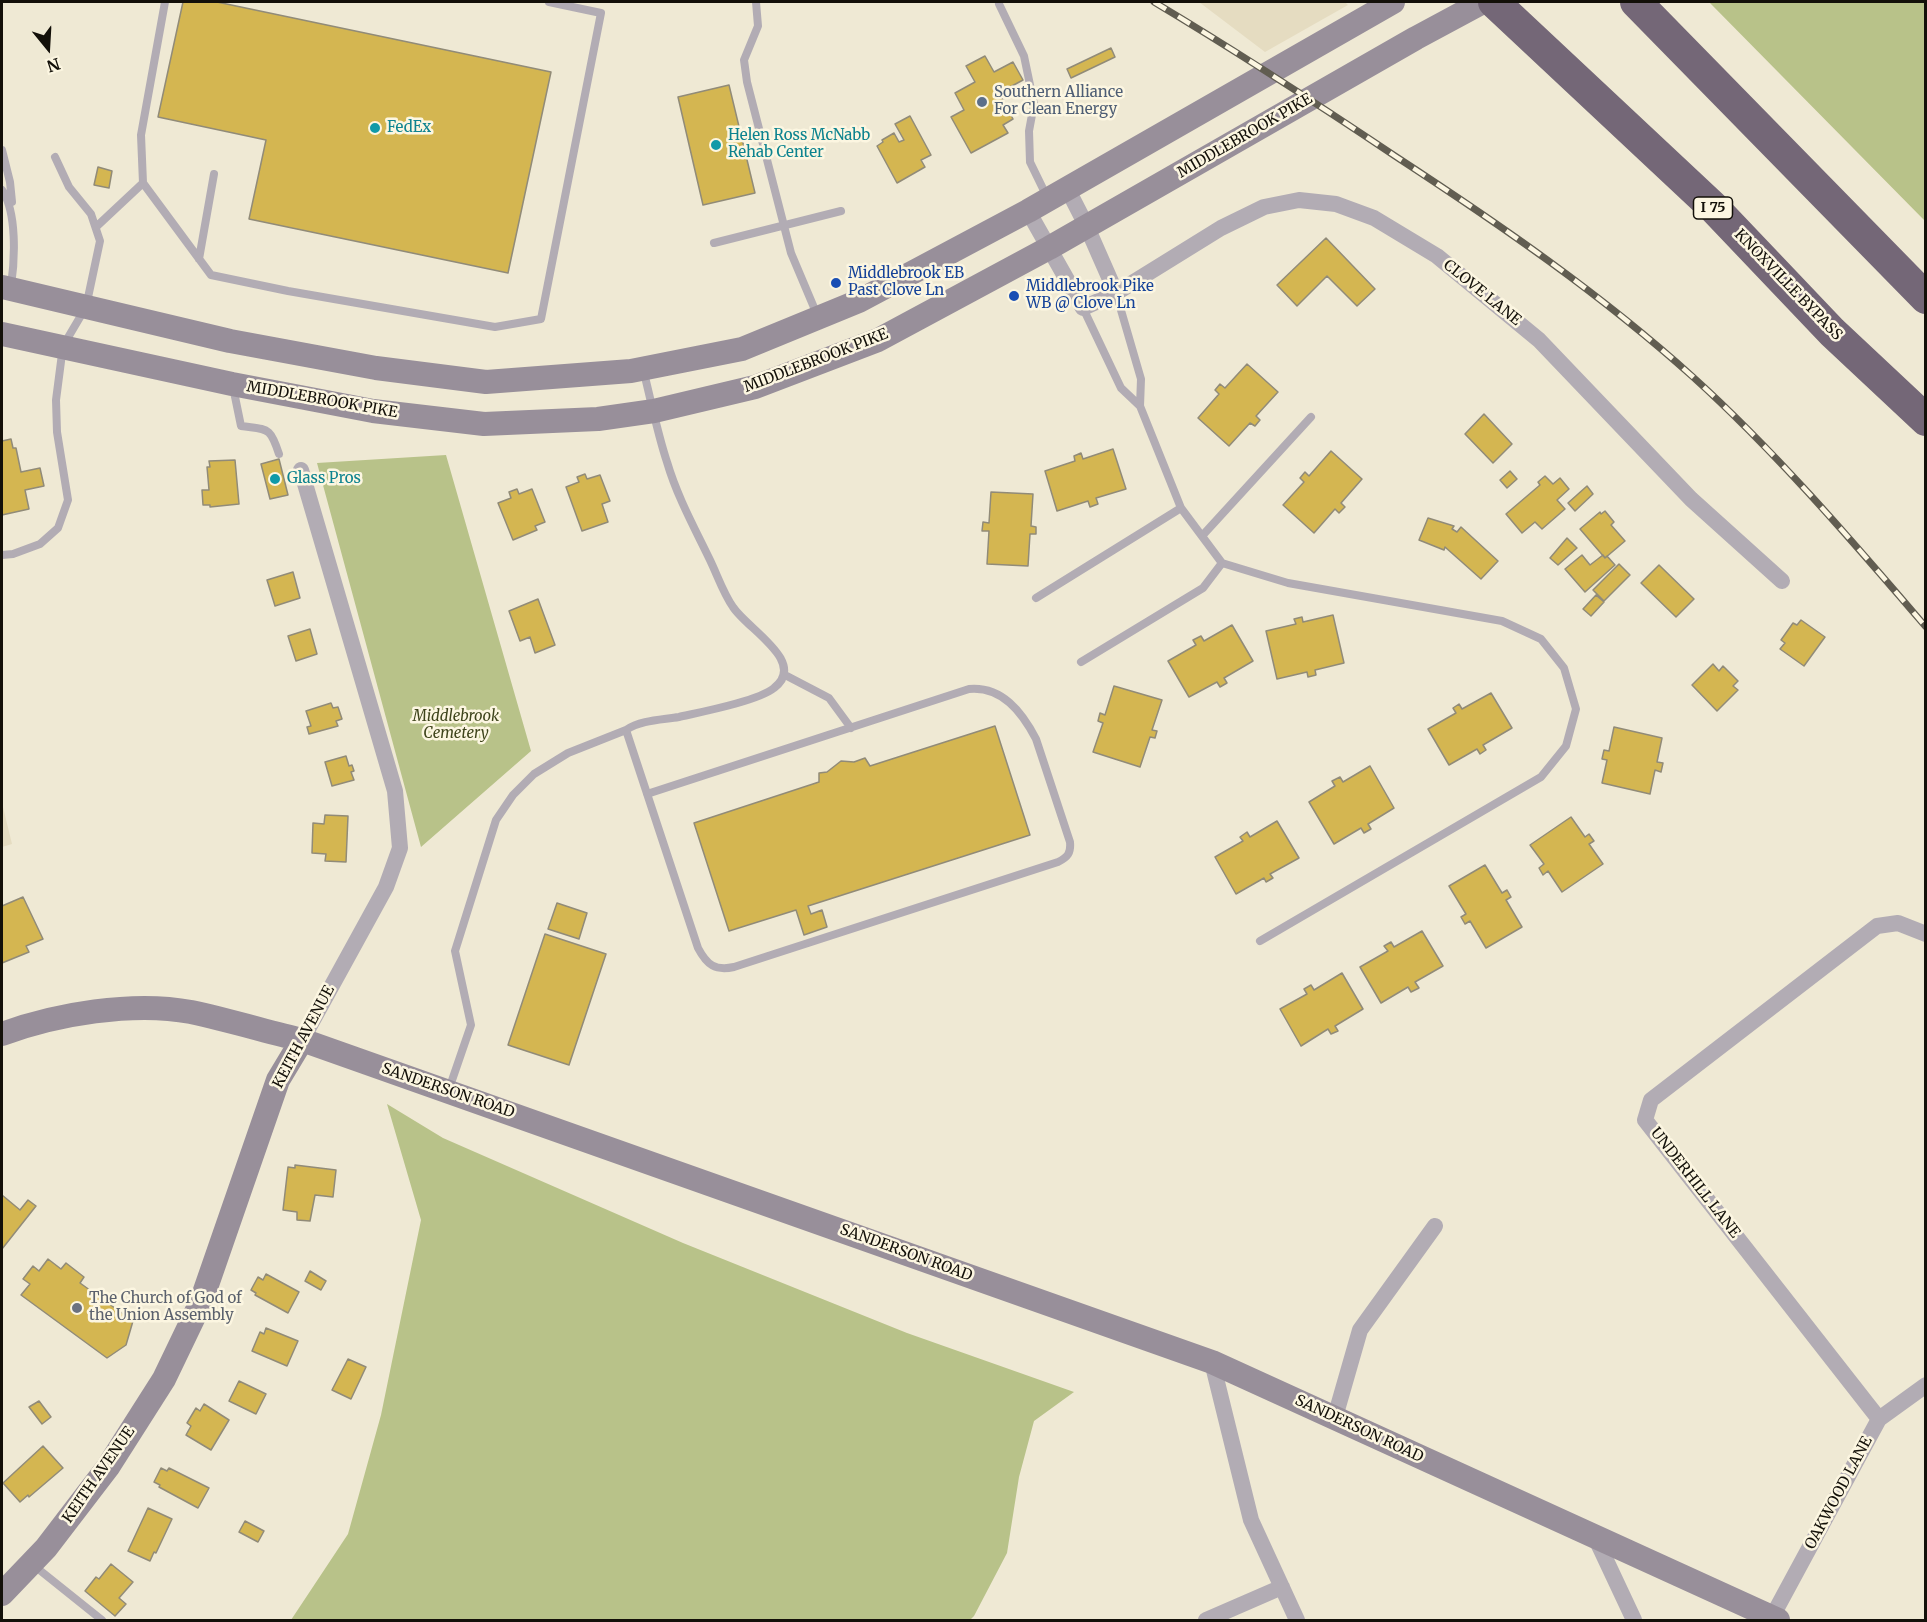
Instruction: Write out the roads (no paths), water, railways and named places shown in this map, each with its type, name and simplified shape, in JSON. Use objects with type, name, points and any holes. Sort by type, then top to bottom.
[{"type":"highway","name":"KNOXVILLE BYPASS","points":[[1494,2],[1714,208],[1832,332],[1926,420]]},
{"type":"highway","points":[[1636,2],[1926,298]]},
{"type":"main road","points":[[6,288],[230,341],[376,368],[486,382],[643,369],[742,349],[859,301],[1048,200],[1393,2]]},
{"type":"main road","name":"MIDDLEBROOK PIKE","points":[[2,334],[232,384],[373,411],[484,424],[598,419],[654,411],[755,387],[878,340],[1049,248],[1483,2]]},
{"type":"main road","name":"SANDERSON ROAD","points":[[2,1034],[25,1025],[89,1012],[139,1009],[189,1012],[302,1040],[449,1090],[1212,1362],[1775,1619]]},
{"type":"main road","name":"KEITH AVENUE","points":[[2,1594],[32,1564],[108,1467],[164,1378],[201,1302],[278,1080],[302,1040]]},
{"type":"street","points":[[1048,200],[1087,226],[1116,293]]},
{"type":"street","points":[[1048,200],[1049,248],[1083,308]]},
{"type":"street","name":"CLOVE LANE","points":[[1083,308],[1116,293],[1221,228],[1264,207],[1299,200],[1336,204],[1374,218],[1437,256],[1539,340],[1691,499],[1782,581]]},
{"type":"street","name":"KEITH AVENUE","points":[[301,470],[395,791],[400,848],[386,887],[302,1040]]},
{"type":"street","name":"UNDERHILL LANE","points":[[1879,1419],[1645,1120],[1651,1100],[1877,926],[1898,923],[1926,934]]},
{"type":"street","points":[[1335,1417],[1360,1330],[1436,1226]]},
{"type":"street","points":[[1212,1362],[1251,1520],[1297,1620]]},
{"type":"street","name":"OAKWOOD LANE","points":[[1775,1619],[1879,1419],[1926,1385]]},
{"type":"street","points":[[1596,1539],[1634,1620]]},
{"type":"street","points":[[1206,1620],[1282,1587]]},
{"type":"lane","points":[[165,2],[141,135],[143,183],[211,276],[495,327],[541,319],[601,13],[549,2]]},
{"type":"lane","points":[[756,2],[758,26],[744,60],[744,68],[791,253],[819,318]]},
{"type":"lane","points":[[999,4],[1024,56],[1034,104],[1029,131],[1030,162],[1048,200]]},
{"type":"lane","points":[[2,150],[10,182],[14,241],[14,265],[6,288]]},
{"type":"lane","points":[[2,555],[13,554],[40,544],[58,528],[68,500],[57,432],[56,400],[63,346],[86,307],[100,241],[92,214],[69,187],[55,157]]},
{"type":"lane","points":[[199,259],[214,174]]},
{"type":"lane","points":[[96,227],[143,183]]},
{"type":"lane","points":[[2,190],[7,197],[14,241]]},
{"type":"lane","points":[[714,243],[841,211]]},
{"type":"lane","points":[[1116,293],[1141,380],[1140,406],[1181,508],[1222,563],[1288,584],[1502,621],[1541,639],[1564,668],[1576,709],[1566,746],[1541,777],[1260,941]]},
{"type":"lane","points":[[1083,308],[1121,388],[1140,406]]},
{"type":"lane","points":[[449,1090],[471,1025],[455,951],[496,820],[513,795],[543,768],[568,753],[650,721],[679,717],[761,696],[780,683],[785,675],[783,661],[733,607],[680,499],[667,462],[643,369]]},
{"type":"lane","points":[[232,384],[241,426],[266,430],[272,434],[279,454]]},
{"type":"lane","points":[[1202,536],[1311,417]]},
{"type":"lane","points":[[1036,598],[1181,508]]},
{"type":"lane","points":[[1081,662],[1203,588],[1222,563]]},
{"type":"lane","points":[[785,675],[829,698],[851,728]]},
{"type":"lane","points":[[626,730],[647,794],[698,948],[704,960],[713,968],[723,969],[1058,862],[1066,858],[1071,851],[1036,739],[1023,718],[1003,697],[991,690],[980,688],[969,689],[647,794]]},
{"type":"lane","points":[[32,1564],[102,1620]]},
{"type":"railway","points":[[1154,2],[1336,116],[1472,208],[1586,289],[1658,346],[1724,406],[1784,467],[1926,627]]},
{"type":"place","name":"Southern Alliance For Clean Energy","points":[[982,102]]},
{"type":"place","name":"FedEx","points":[[375,128]]},
{"type":"place","name":"Helen Ross McNabb Rehab Center","points":[[716,145]]},
{"type":"place","name":"Middlebrook EB Past Clove Ln","points":[[836,283]]},
{"type":"place","name":"Middlebrook Pike WB @ Clove Ln","points":[[1014,296]]},
{"type":"place","name":"Glass Pros","points":[[275,479]]},
{"type":"place","name":"The Church of God of the Union Assembly","points":[[77,1308]]},
{"type":"park label","name":"Middlebrook Cemetery","points":[[456,726]]}]
